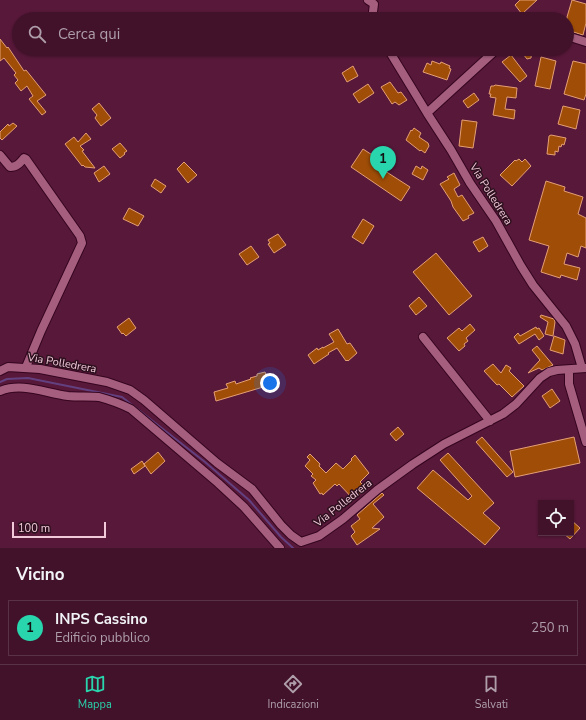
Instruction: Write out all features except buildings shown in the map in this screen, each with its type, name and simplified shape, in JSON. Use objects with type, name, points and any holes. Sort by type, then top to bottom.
[{"type":"street","points":[[368,0],[374,4],[373,12]]},
{"type":"street","points":[[574,38],[586,42]]},
{"type":"street","name":"Via Polledrera","points":[[0,370],[26,367],[65,373],[87,379],[107,382],[130,390],[144,400],[217,463],[252,489],[299,545],[319,536],[343,519],[377,490],[444,444],[503,414],[516,404],[540,378],[549,372],[584,368],[566,326],[532,285],[496,221],[470,183],[392,56]]},
{"type":"street","points":[[427,114],[489,56]]},
{"type":"street","points":[[0,155],[10,167],[14,167],[24,158],[26,159],[80,236],[82,243],[26,367]]},
{"type":"street","points":[[422,337],[490,421]]},
{"type":"street","points":[[569,370],[569,384],[586,442]]},
{"type":"street","points":[[0,392],[6,389],[24,388],[67,396],[98,397],[119,403],[131,409],[244,507],[280,548]]},
{"type":"waterway","points":[[0,382],[7,379],[28,378],[122,397],[205,462],[249,500],[281,537],[293,548]]},
{"type":"place","name":"INPS Cassino","points":[[383,179]]}]
